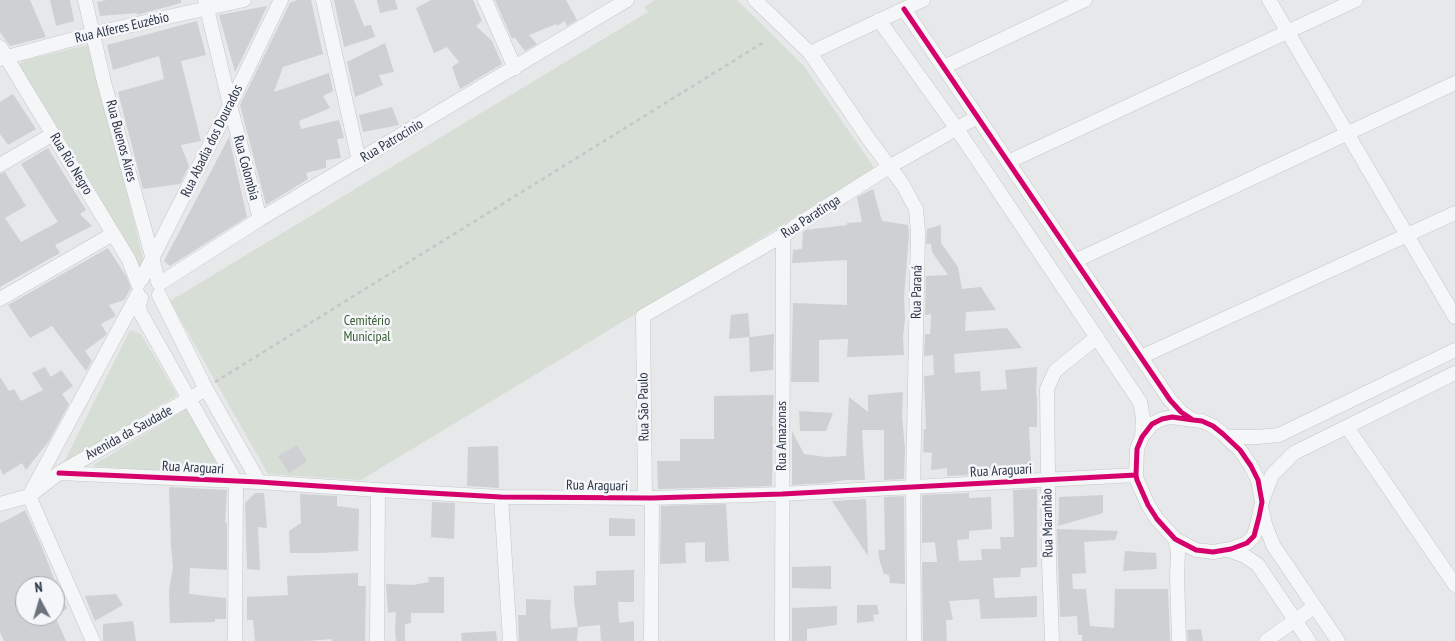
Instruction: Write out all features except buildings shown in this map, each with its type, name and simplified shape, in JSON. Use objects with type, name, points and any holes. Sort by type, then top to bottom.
[{"type":"street","name":"Rua Buenos Aires","points":[[85,0],[92,34],[152,256],[158,287]]},
{"type":"street","name":"Rua Alferes Euzébio","points":[[2,54],[92,34],[206,4],[244,0]]},
{"type":"street","name":"Rua Abadia dos Dourados","points":[[29,496],[139,289],[152,256],[159,246],[230,105],[280,0]]},
{"type":"street","points":[[324,0],[359,161]]},
{"type":"street","points":[[485,0],[515,68]]},
{"type":"street","name":"Rua Patrocinio","points":[[139,289],[146,300],[151,300],[158,287],[260,219],[627,0]]},
{"type":"street","name":"Rua Paraná","points":[[755,0],[810,53],[868,138],[903,185],[916,209],[918,218],[913,488],[914,641]]},
{"type":"street","points":[[810,53],[923,0]]},
{"type":"street","points":[[944,67],[1085,0]]},
{"type":"street","points":[[1269,0],[1455,317]]},
{"type":"street","points":[[1008,162],[1356,0]]},
{"type":"street","name":"Rua Colombia","points":[[206,4],[260,219]]},
{"type":"street","points":[[904,9],[1170,400],[1181,412],[1193,420]]},
{"type":"street","points":[[879,20],[957,129],[1140,402],[1143,418],[1142,437]]},
{"type":"street","name":"Rua Rio Negro","points":[[2,54],[129,260],[139,289],[140,312],[236,482]]},
{"type":"street","points":[[1075,261],[1455,83]]},
{"type":"street","name":"Rua Paratinga","points":[[643,316],[787,233],[890,167],[977,117]]},
{"type":"street","points":[[0,165],[53,134]]},
{"type":"street","points":[[1141,357],[1455,212]]},
{"type":"street","name":"Rua Amazonas","points":[[782,641],[783,246],[787,233]]},
{"type":"street","points":[[0,299],[113,234]]},
{"type":"street","points":[[139,289],[146,278],[151,278],[158,287],[206,388],[259,482]]},
{"type":"street","name":"Rua São Paulo","points":[[643,316],[651,641]]},
{"type":"street","name":"Rua Maranhão","points":[[1052,641],[1047,389],[1055,371],[1097,337]]},
{"type":"street","points":[[1226,437],[1257,438],[1279,434],[1455,350]]},
{"type":"street","points":[[1406,374],[1403,379],[1404,388],[1414,394]]},
{"type":"street","points":[[1338,641],[1273,545],[1265,524],[1262,504],[1258,480],[1240,450],[1213,426],[1181,417],[1162,419],[1152,424],[1142,437],[1137,449],[1136,475],[1142,493],[1157,519],[1175,539],[1196,550],[1213,552],[1228,550],[1247,543],[1254,536],[1262,504],[1272,475],[1294,453],[1454,376]]},
{"type":"street","name":"Avenida da Saudade","points":[[1,500],[29,496],[59,473],[190,399],[206,388]]},
{"type":"street","points":[[1347,427],[1455,585]]},
{"type":"street","name":"Rua Araguari","points":[[59,473],[259,482],[501,497],[648,498],[913,488],[1136,475]]},
{"type":"street","points":[[235,641],[236,482]]},
{"type":"street","points":[[377,641],[378,490]]},
{"type":"street","points":[[29,496],[93,641]]},
{"type":"street","points":[[501,497],[510,641]]},
{"type":"street","points":[[1175,539],[1178,551],[1179,641]]},
{"type":"street","points":[[1228,550],[1245,556],[1258,564],[1309,641]]},
{"type":"street","points":[[1266,641],[1314,606]]},
{"type":"path","points":[[206,388],[764,42]]},
{"type":"green space","name":"Cemitério Municipal","points":[[655,0],[737,0],[804,66],[875,169],[361,480],[268,474],[170,301],[648,12],[644,7]]},
{"type":"green space","points":[[91,44],[144,263],[139,267],[20,67],[23,61]]},
{"type":"green space","points":[[130,330],[141,334],[177,395],[63,464]]},
{"type":"green space","points":[[186,409],[225,476],[92,466]]},
{"type":"cycle path","points":[[904,9],[1170,400],[1181,412],[1193,420],[1202,421],[1213,426],[1223,434],[1240,450],[1251,466],[1258,480],[1262,502],[1259,517],[1254,536],[1247,543],[1231,549],[1213,552],[1196,550],[1175,539],[1157,519],[1148,505],[1137,480],[1137,449],[1142,437],[1152,424],[1172,417],[1193,420]]},
{"type":"cycle path","points":[[59,473],[259,482],[501,497],[652,498],[782,494],[1136,475]]}]
